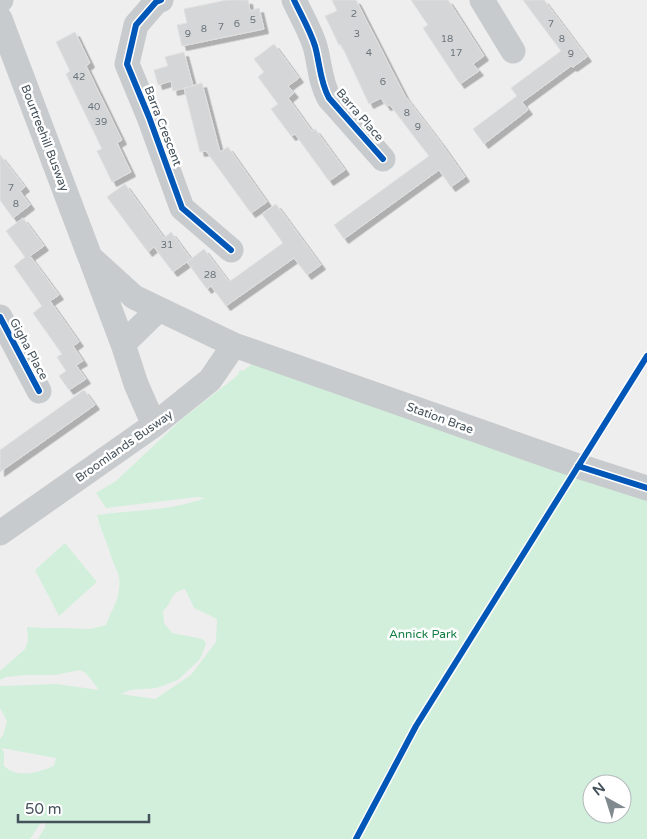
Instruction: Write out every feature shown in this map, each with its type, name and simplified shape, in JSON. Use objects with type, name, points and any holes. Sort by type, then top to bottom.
[{"type":"street","name":"Barra Crescent","points":[[161,0],[156,2],[136,25],[126,64],[149,117],[182,208],[231,250]]},
{"type":"street","name":"Barra Place","points":[[294,0],[310,32],[324,88],[329,98],[383,158]]},
{"type":"street","points":[[482,0],[513,51]]},
{"type":"street","name":"Bourtreehill Busway","points":[[0,19],[123,344],[136,384],[154,425]]},
{"type":"street","name":"Bourtreehill Busway","points":[[90,257],[134,297],[234,345]]},
{"type":"street","points":[[123,344],[160,309]]},
{"type":"street","name":"Gigha Place","points":[[0,317],[39,391]]},
{"type":"street","name":"Broomlands Busway","points":[[0,533],[177,408],[210,380],[234,345]]},
{"type":"street","name":"Station Brae","points":[[234,345],[578,466],[647,488]]},
{"type":"green space","name":"Annick Park","points":[[257,360],[647,494],[647,839],[38,839],[45,827],[45,822],[40,824],[30,839],[0,839],[0,739],[7,721],[0,708],[0,686],[56,684],[99,690],[86,673],[80,670],[55,675],[6,677],[0,680],[0,671],[25,649],[28,641],[27,627],[90,629],[106,625],[117,598],[119,580],[97,515],[165,508],[205,498],[197,497],[106,508],[96,493],[116,481],[183,418],[237,376],[240,370],[243,371]],"holes":[[[185,589],[194,608],[217,619],[216,642],[191,675],[155,699],[121,694],[130,690],[157,688],[178,680],[200,659],[206,644],[203,639],[172,633],[164,623],[163,611],[174,595],[180,590]],[[1,748],[56,758],[54,766],[29,773],[10,770],[4,766],[4,752]]]},
{"type":"green space","points":[[65,543],[97,582],[59,616],[35,570]]},
{"type":"building","points":[[227,0],[248,0],[250,11],[259,8],[264,29],[182,46],[177,25],[187,23],[184,9]]},
{"type":"building","points":[[332,0],[356,0],[405,96],[465,177],[451,187],[439,170],[344,239],[334,225],[429,156],[390,105],[386,106],[381,98],[369,104],[341,44],[339,45],[325,16],[337,11]]},
{"type":"building","points":[[411,0],[448,0],[484,56],[473,64],[479,71],[460,84],[423,28],[428,25]]},
{"type":"building","points":[[523,0],[544,0],[587,57],[573,67],[571,66],[522,102],[528,110],[484,144],[473,129],[517,96],[511,88],[561,51]]},
{"type":"building","points":[[75,32],[90,63],[86,66],[122,140],[117,143],[131,172],[112,182],[97,151],[102,149],[66,74],[70,71],[56,42]]},
{"type":"building","points":[[274,44],[299,78],[288,86],[294,93],[288,98],[312,131],[315,129],[345,170],[329,181],[295,134],[291,136],[271,109],[278,104],[258,77],[264,72],[254,59]]},
{"type":"building","points":[[184,52],[193,86],[173,91],[171,81],[158,85],[154,70],[168,66],[165,57]]},
{"type":"building","points":[[202,83],[220,152],[228,147],[267,202],[251,213],[206,151],[200,152],[184,88]]},
{"type":"building","points":[[0,155],[25,187],[20,191],[30,205],[13,218],[0,200]]},
{"type":"building","points":[[125,184],[164,238],[171,232],[191,259],[173,272],[154,247],[148,252],[107,197]]},
{"type":"building","points":[[276,204],[321,265],[307,275],[294,258],[226,306],[211,286],[207,289],[187,262],[204,249],[229,282],[283,243],[262,214]]},
{"type":"building","points":[[23,218],[44,246],[30,256],[59,295],[50,301],[79,342],[73,346],[83,361],[76,365],[86,379],[69,390],[59,376],[66,371],[57,357],[62,354],[33,313],[42,306],[14,266],[25,257],[6,231]]},
{"type":"building","points":[[84,390],[95,405],[0,472],[0,450]]},
{"type":"cycle path","points":[[161,0],[156,2],[136,25],[127,64],[149,117],[182,208],[231,250]]},
{"type":"cycle path","points":[[294,0],[313,40],[322,79],[329,98],[383,159]]},
{"type":"cycle path","points":[[0,317],[39,391]]},
{"type":"cycle path","points":[[356,839],[416,726],[647,356]]},
{"type":"cycle path","points":[[578,466],[647,488]]}]
